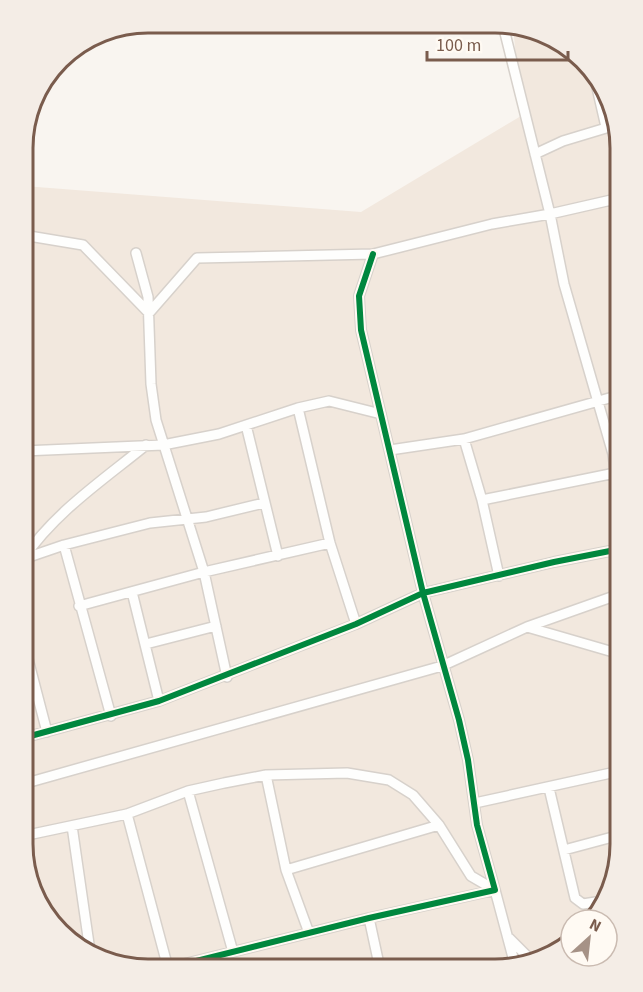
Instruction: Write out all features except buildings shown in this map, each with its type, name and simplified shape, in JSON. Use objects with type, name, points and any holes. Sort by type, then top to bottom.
[{"type":"street","points":[[505,34],[550,214],[564,284],[610,444]]},
{"type":"street","points":[[535,154],[551,145],[606,128],[599,100]]},
{"type":"street","points":[[149,313],[197,258],[373,254],[492,224],[610,201]]},
{"type":"street","points":[[33,237],[83,245],[149,313]]},
{"type":"street","points":[[136,253],[148,297],[151,384],[163,445],[174,469],[204,572],[226,677]]},
{"type":"street","points":[[373,254],[359,296],[358,309],[423,594],[441,666],[459,720],[477,825],[513,958]]},
{"type":"street","points":[[390,450],[464,439],[610,398]]},
{"type":"street","points":[[33,451],[163,445],[219,434],[298,408],[329,401],[381,414]]},
{"type":"street","points":[[298,408],[330,543],[356,624]]},
{"type":"street","points":[[246,424],[278,556]]},
{"type":"street","points":[[464,439],[482,500],[499,576]]},
{"type":"street","points":[[33,544],[72,504],[146,445]]},
{"type":"street","points":[[482,500],[610,475]]},
{"type":"street","points":[[33,556],[63,545],[150,523],[187,519],[264,503]]},
{"type":"street","points":[[79,606],[204,572],[330,543]]},
{"type":"street","points":[[63,545],[111,716]]},
{"type":"street","points":[[33,735],[111,716],[226,677],[423,594],[610,551]]},
{"type":"street","points":[[132,592],[159,701]]},
{"type":"street","points":[[33,781],[441,666],[527,627],[610,598]]},
{"type":"street","points":[[146,644],[216,626]]},
{"type":"street","points":[[527,627],[610,651]]},
{"type":"street","points":[[33,680],[46,732]]},
{"type":"street","points":[[33,834],[127,814],[188,791],[266,775],[347,773],[389,780],[413,795],[439,825],[471,876],[495,890]]},
{"type":"street","points":[[475,803],[610,773]]},
{"type":"street","points":[[266,775],[286,870],[309,933]]},
{"type":"street","points":[[549,788],[575,898],[583,904],[594,902]]},
{"type":"street","points":[[188,791],[233,952]]},
{"type":"street","points":[[127,814],[165,959]]},
{"type":"street","points":[[286,870],[439,825]]},
{"type":"street","points":[[72,826],[89,942]]},
{"type":"street","points":[[564,850],[610,838]]},
{"type":"street","points":[[206,959],[369,918],[495,890]]},
{"type":"street","points":[[369,918],[378,959]]},
{"type":"street","points":[[507,937],[525,955]]},
{"type":"shaded area","points":[[514,35],[539,42],[565,57],[586,78],[595,91],[604,111],[610,141],[610,851],[604,881],[590,908],[559,908],[559,939],[539,950],[510,958],[148,959],[133,958],[104,950],[78,935],[57,914],[42,888],[34,859],[33,187],[361,212],[521,116]]},
{"type":"cycle path","points":[[204,959],[369,918],[495,890],[477,825],[468,760],[459,720],[423,593],[361,330],[359,296],[373,254]]},
{"type":"cycle path","points":[[33,735],[159,701],[356,624],[423,593],[610,551]]}]
